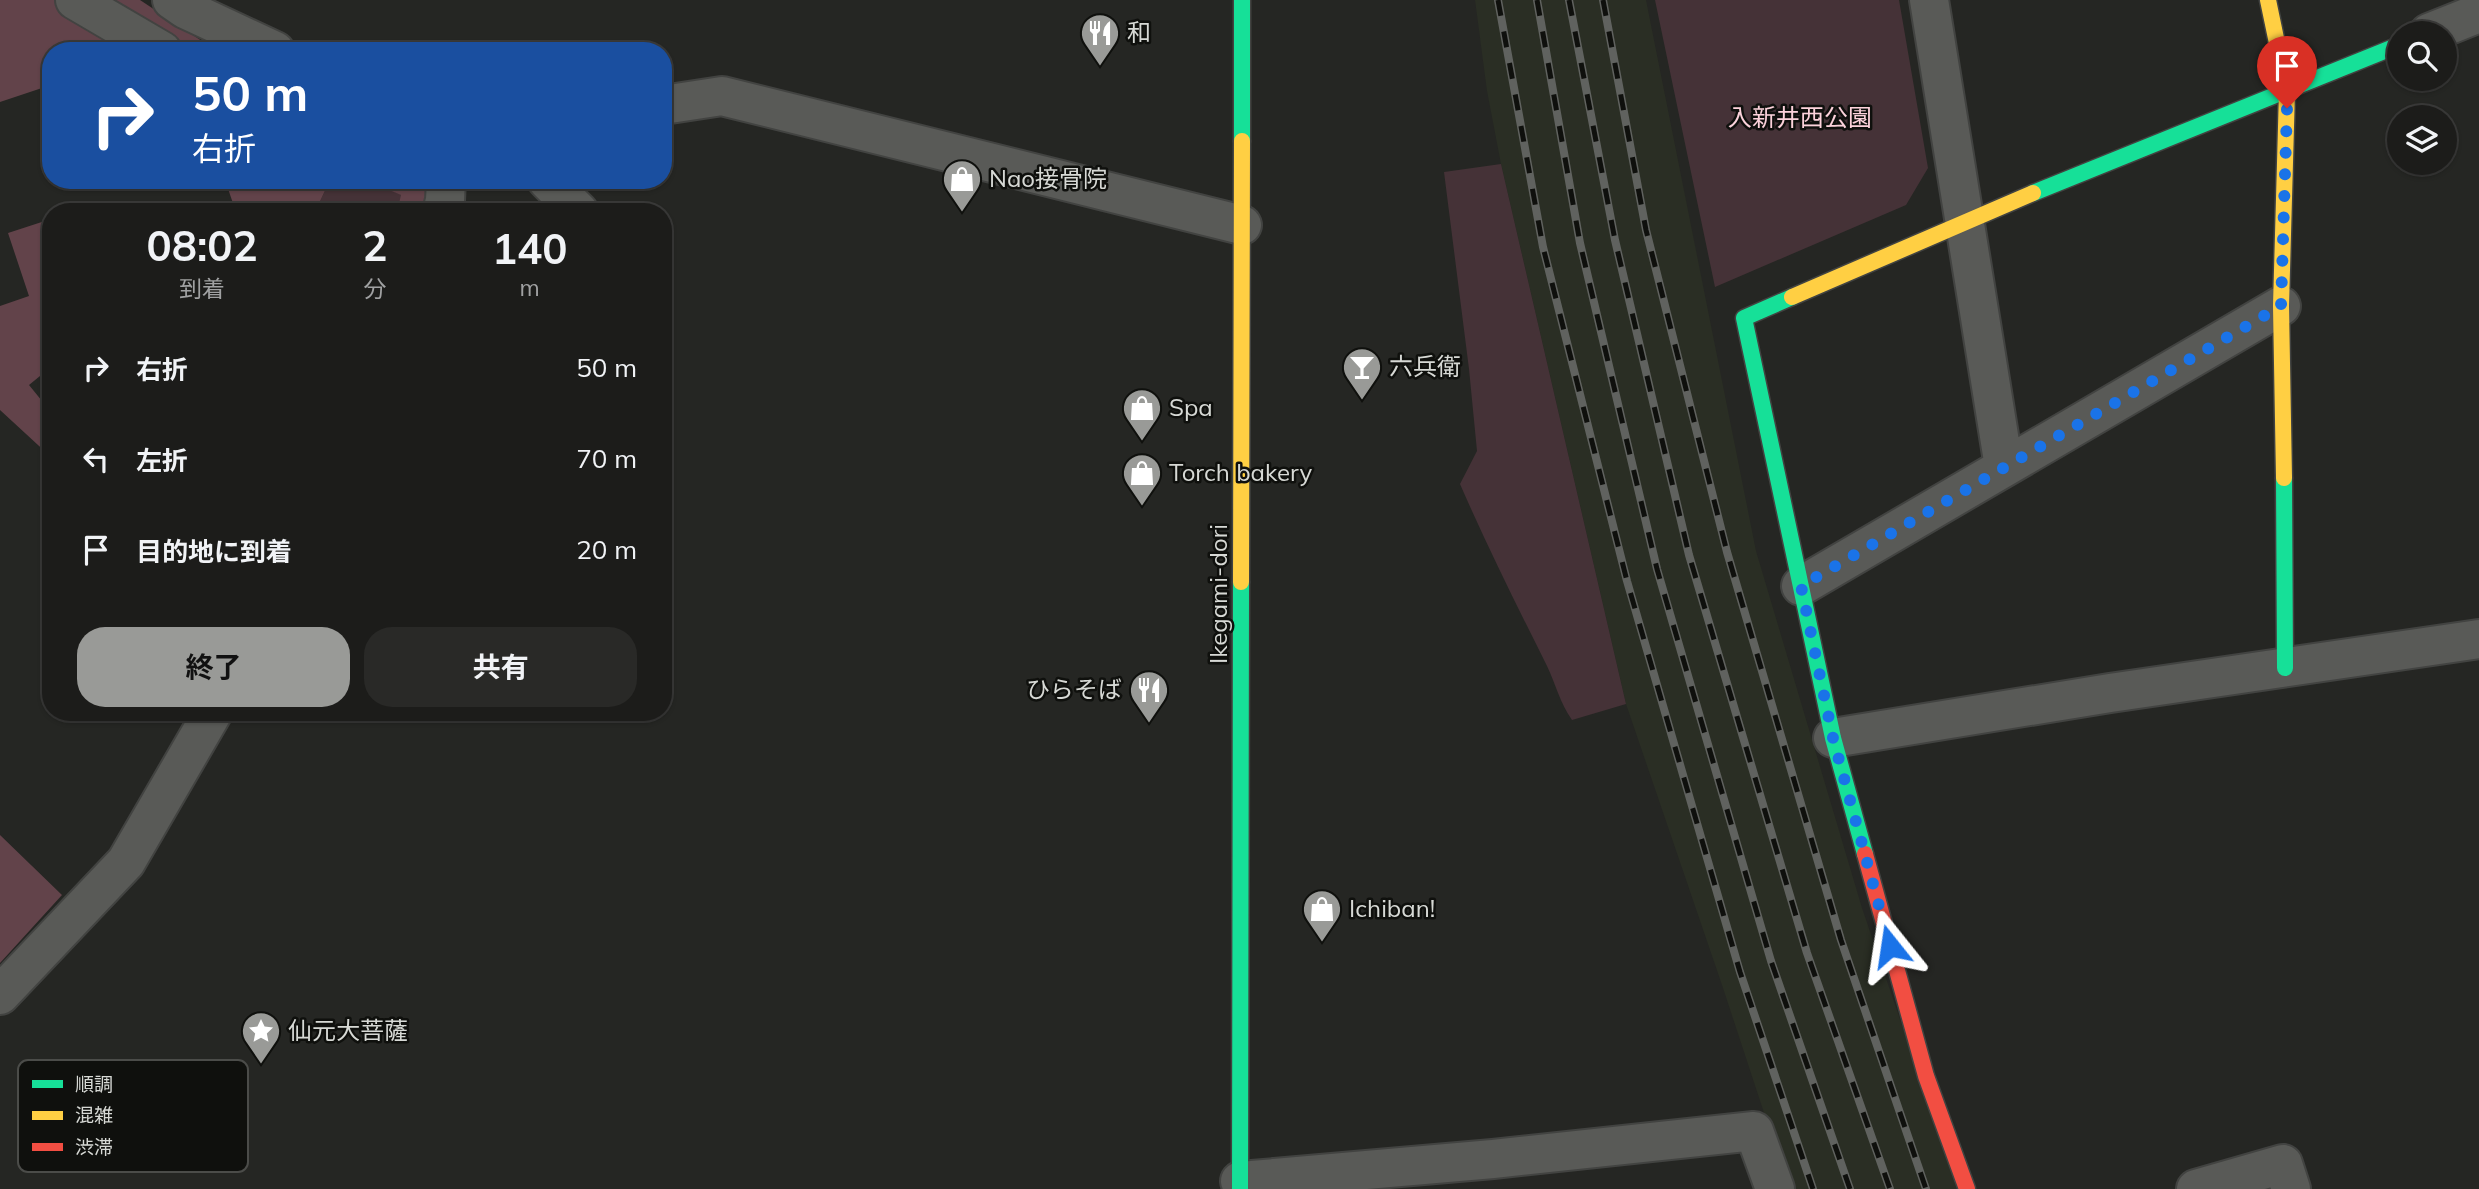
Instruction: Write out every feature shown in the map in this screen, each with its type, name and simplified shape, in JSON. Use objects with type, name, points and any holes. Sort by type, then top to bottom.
[{"type":"street","points":[[75,0],[147,42]]},
{"type":"street","points":[[172,0],[185,9],[256,42]]},
{"type":"street","name":"Ikegami-dori","points":[[1240,1185],[1242,0]]},
{"type":"street","points":[[1930,0],[2004,467]]},
{"type":"street","points":[[2268,0],[2287,91],[2281,306],[2286,668]]},
{"type":"street","points":[[2457,22],[2479,13]]},
{"type":"street","points":[[1967,1189],[1926,1076],[1833,738],[1744,318],[1965,221],[2387,50]]},
{"type":"street","points":[[672,104],[722,96],[1242,225]]},
{"type":"street","points":[[556,189],[570,203]]},
{"type":"street","points":[[1801,586],[2281,306]]},
{"type":"street","points":[[1833,738],[2110,692],[2479,639]]},
{"type":"street","points":[[0,995],[126,862],[208,721]]},
{"type":"street","points":[[1240,1185],[1754,1131],[1775,1189]]},
{"type":"street","points":[[2196,1189],[2283,1164],[2291,1189]]},
{"type":"shaded area","points":[[0,0],[140,0],[203,42],[42,42],[42,88],[0,102]]},
{"type":"shaded area","points":[[1475,0],[1646,0],[1756,551],[1862,908],[1958,1189],[1789,1189],[1626,704],[1501,164],[1487,91]]},
{"type":"shaded area","points":[[228,189],[326,189],[319,203],[233,203]]},
{"type":"shaded area","points":[[387,189],[430,189],[435,195],[433,203],[399,203],[401,195]]},
{"type":"shaded area","points":[[42,222],[42,374],[29,385],[42,401],[42,449],[0,410],[0,306],[29,296],[8,233]]},
{"type":"shaded area","points":[[0,835],[62,895],[0,963]]},
{"type":"green space","name":"入新井西公園","points":[[1655,0],[1899,0],[1928,168],[1906,205],[1715,287]]},
{"type":"green space","points":[[1501,164],[1626,704],[1572,720],[1460,484],[1477,451],[1444,172]]},
{"type":"green space","points":[[326,189],[387,189],[402,195],[400,203],[319,203]]},
{"type":"railway","points":[[1498,0],[1543,247],[1627,581],[1740,972],[1813,1189]]},
{"type":"railway","points":[[1537,0],[1580,243],[1657,569],[1771,961],[1850,1189]]},
{"type":"railway","points":[[1569,0],[1615,240],[1689,555],[1807,953],[1890,1189]]},
{"type":"railway","points":[[1603,0],[1646,230],[1727,552],[1841,940],[1926,1189]]},
{"type":"traffic: fast","points":[[1242,0],[1242,141]]},
{"type":"traffic: fast","points":[[2033,193],[2387,50]]},
{"type":"traffic: fast","points":[[1792,297],[1744,318],[1833,738],[1865,854]]},
{"type":"traffic: fast","points":[[2284,478],[2285,668]]},
{"type":"traffic: fast","points":[[1240,1189],[1241,582]]},
{"type":"traffic: slow","points":[[2268,0],[2287,91],[2281,306],[2284,478]]},
{"type":"traffic: slow","points":[[1241,582],[1242,141]]},
{"type":"traffic: slow","points":[[1792,297],[2033,193]]},
{"type":"traffic: jam","points":[[1865,854],[1926,1076],[1967,1189]]},
{"type":"place","name":"和","points":[[1100,67]]},
{"type":"place","name":"Nao接骨院","points":[[962,213]]},
{"type":"place","name":"六兵衛","points":[[1362,401]]},
{"type":"place","name":"Spa","points":[[1142,442]]},
{"type":"place","name":"Torch bakery","points":[[1142,507]]},
{"type":"place","name":"ひらそば","points":[[1149,724]]},
{"type":"place","name":"Ichiban!","points":[[1322,943]]},
{"type":"place","name":"仙元大菩薩","points":[[261,1065]]},
{"type":"route","points":[[1890,946],[1833,738],[1801,586],[2281,306],[2287,108]]}]
